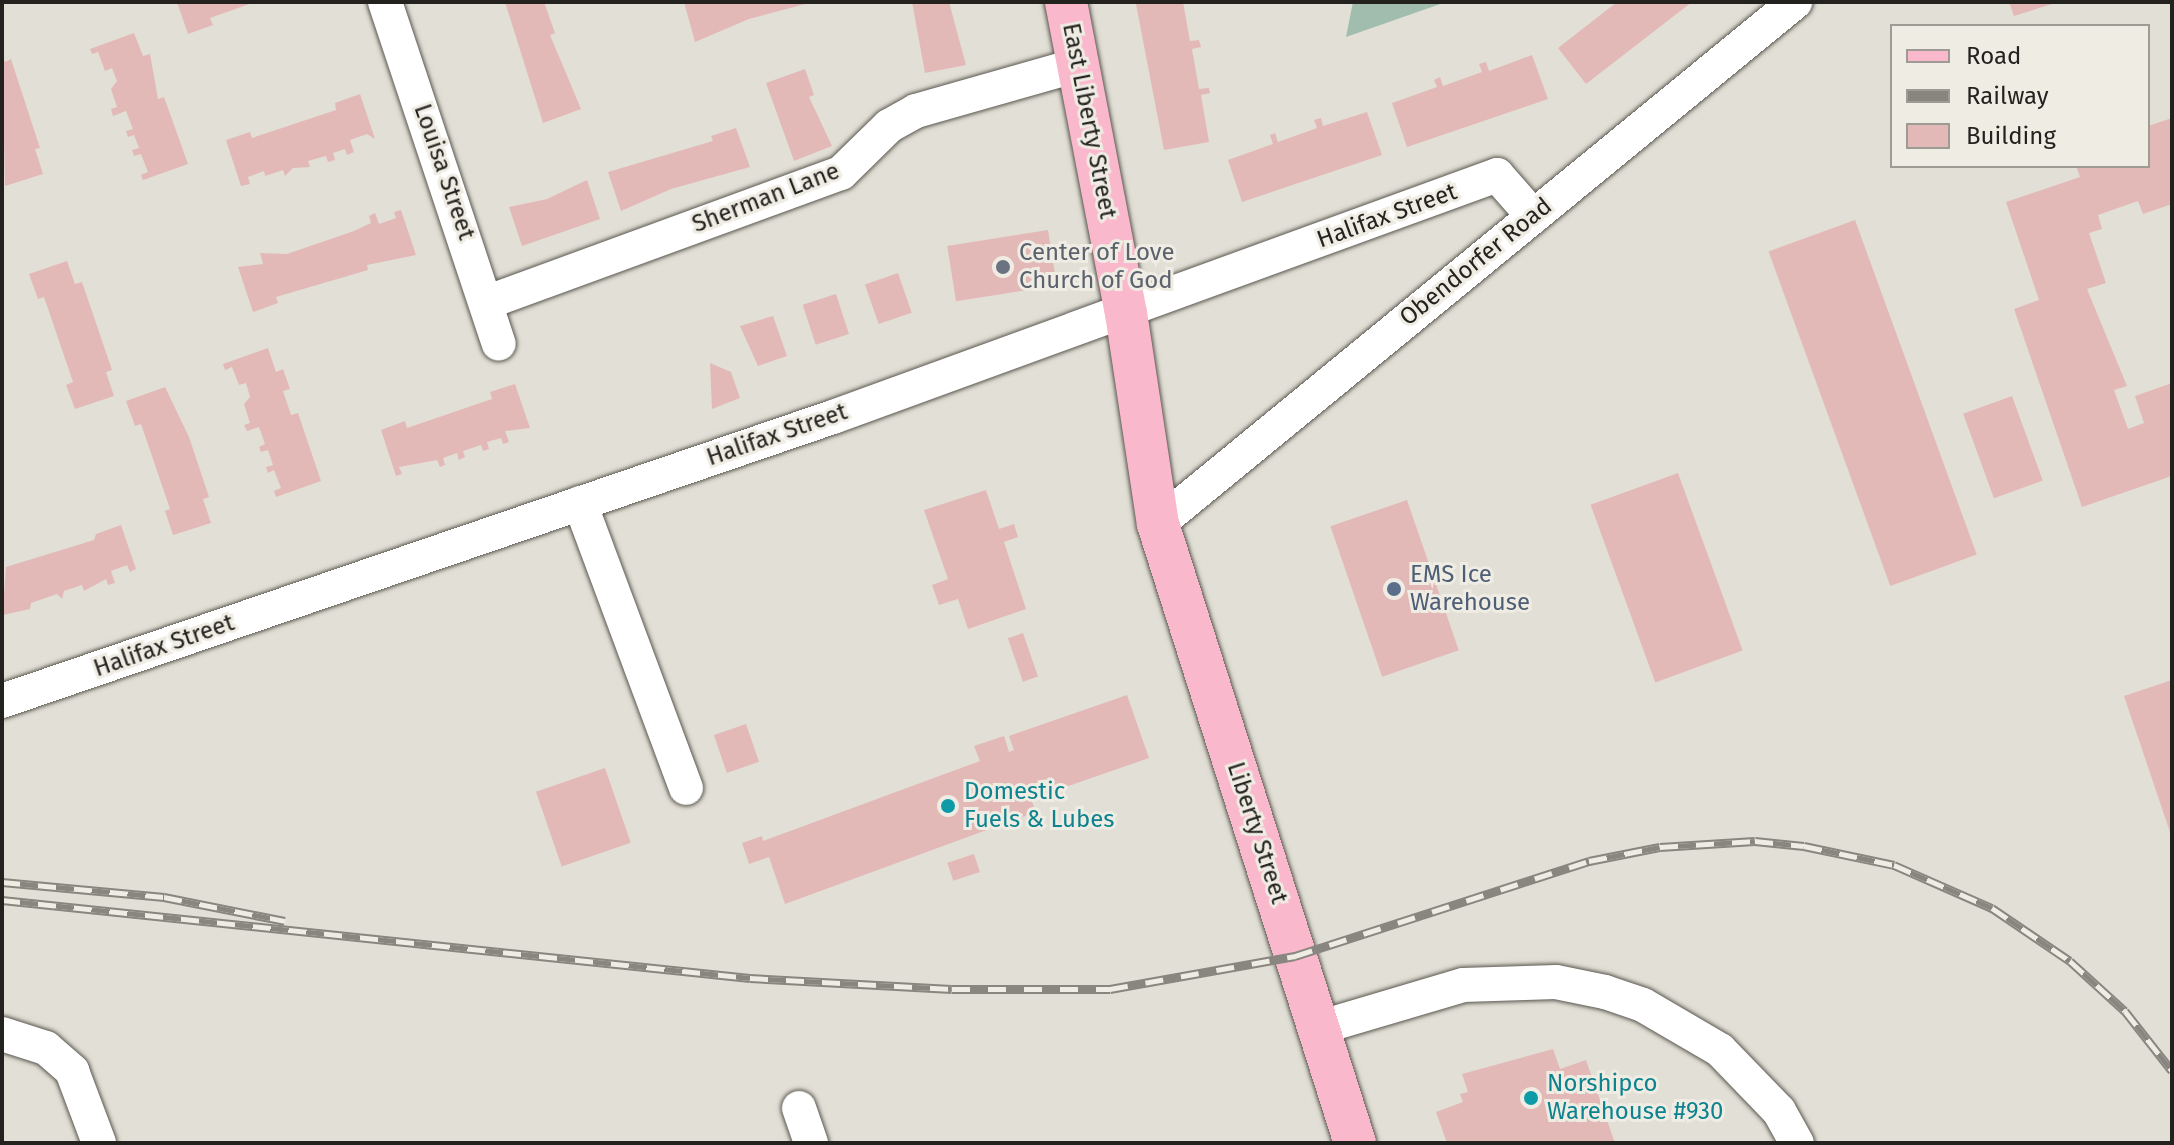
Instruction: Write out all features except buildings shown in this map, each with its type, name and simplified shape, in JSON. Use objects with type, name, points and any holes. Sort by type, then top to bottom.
[{"type":"main road","name":"East Liberty Street","points":[[1066,2],[1126,313],[1158,524]]},
{"type":"main road","name":"Liberty Street","points":[[1158,524],[1355,1143]]},
{"type":"street","name":"Louisa Street","points":[[385,2],[488,302],[499,344]]},
{"type":"street","name":"Obendorfer Road","points":[[1158,524],[1795,2]]},
{"type":"street","name":"Sherman Lane","points":[[488,302],[841,173],[889,126],[916,111],[1078,65]]},
{"type":"street","name":"Halifax Street","points":[[2,701],[1126,313],[1497,175],[1533,216]]},
{"type":"street","points":[[580,503],[686,788]]},
{"type":"street","points":[[1318,1028],[1463,985],[1556,982],[1605,992],[1643,1005],[1720,1050],[1779,1111],[1797,1143]]},
{"type":"street","points":[[2,1034],[46,1048],[72,1071],[99,1143]]},
{"type":"street","points":[[799,1108],[811,1143]]},
{"type":"green space","points":[[1353,2],[1446,2],[1346,37]]},
{"type":"railway","points":[[2,900],[750,978],[952,989],[1110,989],[1295,956],[1589,861],[1660,847],[1755,841],[1804,846],[1894,865],[1992,908],[2070,961],[2125,1011],[2172,1071]]},
{"type":"railway","points":[[2,882],[164,897],[285,921]]},
{"type":"place","name":"Center of Love Church of God","points":[[1003,267]]},
{"type":"place","name":"EMS Ice Warehouse","points":[[1394,589]]},
{"type":"place","name":"Domestic Fuels & Lubes","points":[[948,806]]},
{"type":"place","name":"Norshipco Warehouse #930","points":[[1531,1098]]}]
